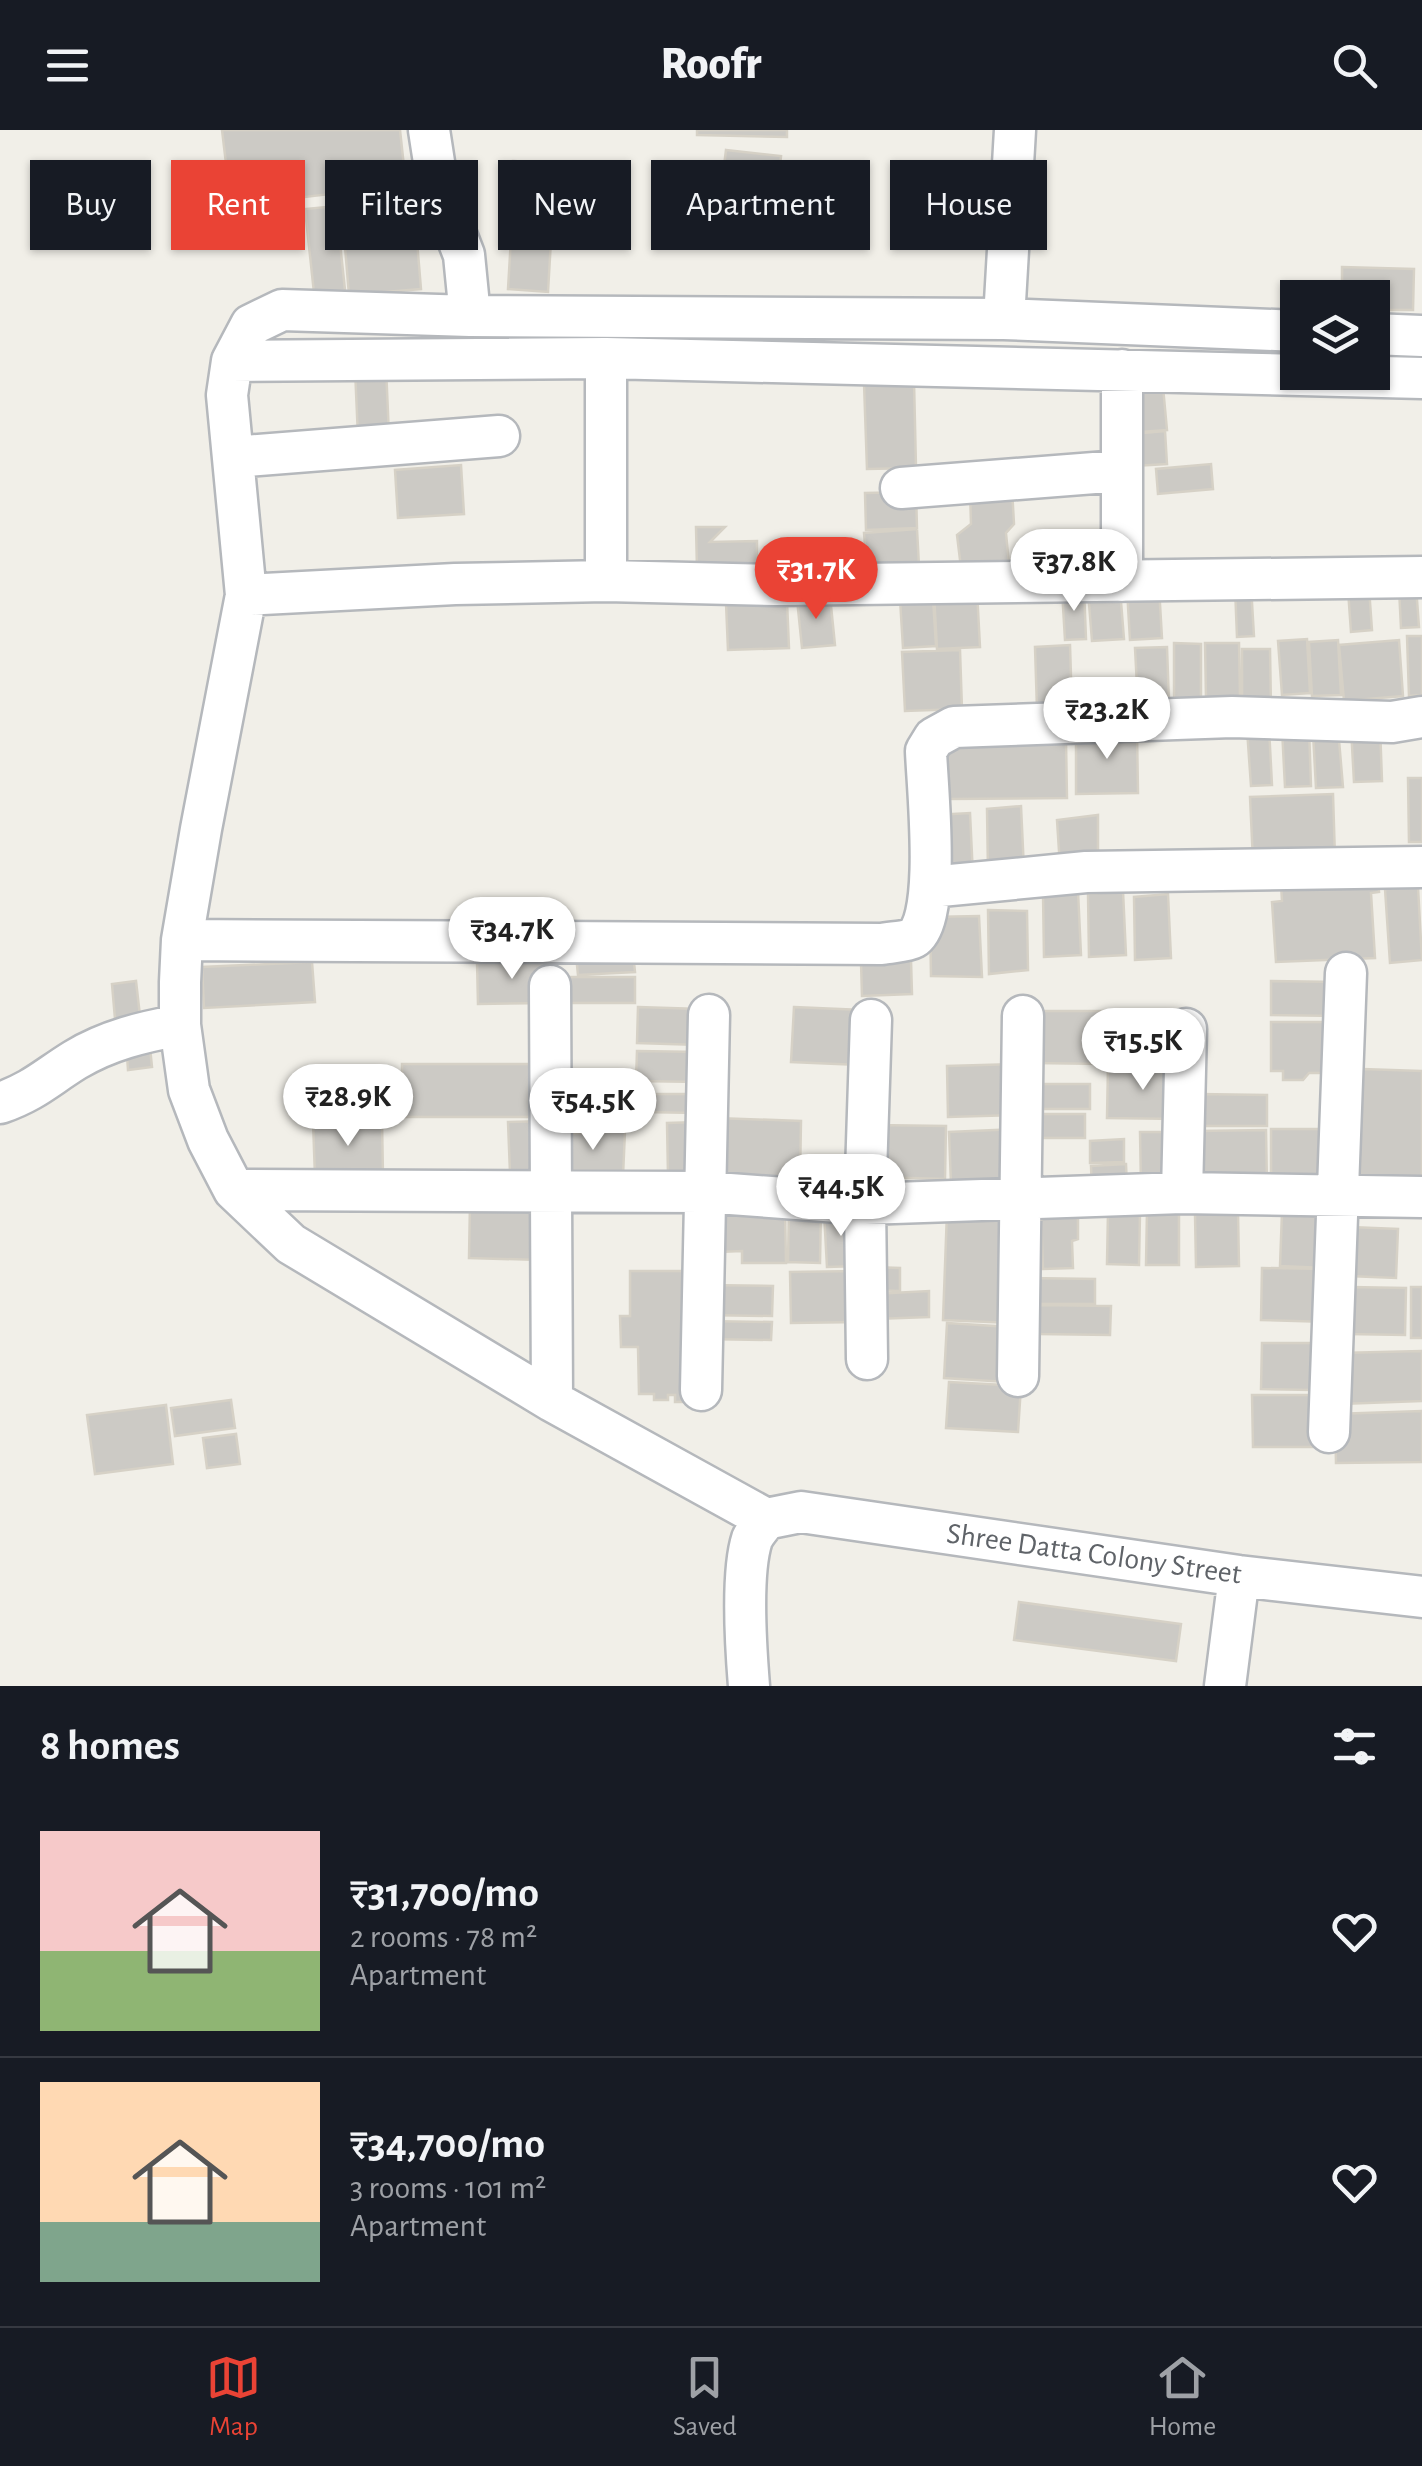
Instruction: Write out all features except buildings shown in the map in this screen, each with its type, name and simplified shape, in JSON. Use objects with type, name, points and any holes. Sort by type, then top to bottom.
[{"type":"street","points":[[430,130],[438,188],[464,255],[470,316]]},
{"type":"street","points":[[1004,319],[1015,130]]},
{"type":"street","points":[[749,1686],[748,1571],[752,1537],[766,1519],[552,1402],[291,1244],[234,1190],[208,1140],[189,1090],[180,1025],[182,940],[246,596],[227,395],[232,361],[251,325],[282,310],[470,316],[1004,319],[1280,330]]},
{"type":"street","points":[[1390,335],[1422,336]]},
{"type":"street","points":[[232,361],[606,358],[1422,378]]},
{"type":"street","points":[[606,358],[606,581]]},
{"type":"street","points":[[1122,370],[1122,581]]},
{"type":"street","points":[[234,457],[499,436]]},
{"type":"street","points":[[901,488],[1120,471]]},
{"type":"street","points":[[246,596],[454,584],[606,581],[682,585],[1422,576]]},
{"type":"street","points":[[182,940],[882,944],[914,938],[925,924],[930,887],[926,751],[934,738],[954,727],[1232,717],[1392,722],[1422,717]]},
{"type":"street","points":[[930,887],[1086,872],[1422,867]]},
{"type":"street","points":[[1329,1432],[1346,973]]},
{"type":"street","points":[[550,986],[552,1402]]},
{"type":"street","points":[[701,1390],[709,1015]]},
{"type":"street","points":[[1018,1376],[1023,1016]]},
{"type":"street","points":[[867,1358],[865,1204],[871,1020]]},
{"type":"street","points":[[0,1103],[30,1092],[77,1059],[115,1041],[180,1025]]},
{"type":"street","points":[[1182,1193],[1186,1029]]},
{"type":"street","points":[[234,1190],[703,1192],[865,1204],[1182,1193],[1422,1197]]},
{"type":"street","name":"Shree Datta Colony Street","points":[[766,1519],[801,1512],[1240,1576],[1422,1597]]},
{"type":"street","points":[[1225,1686],[1240,1576]]}]
